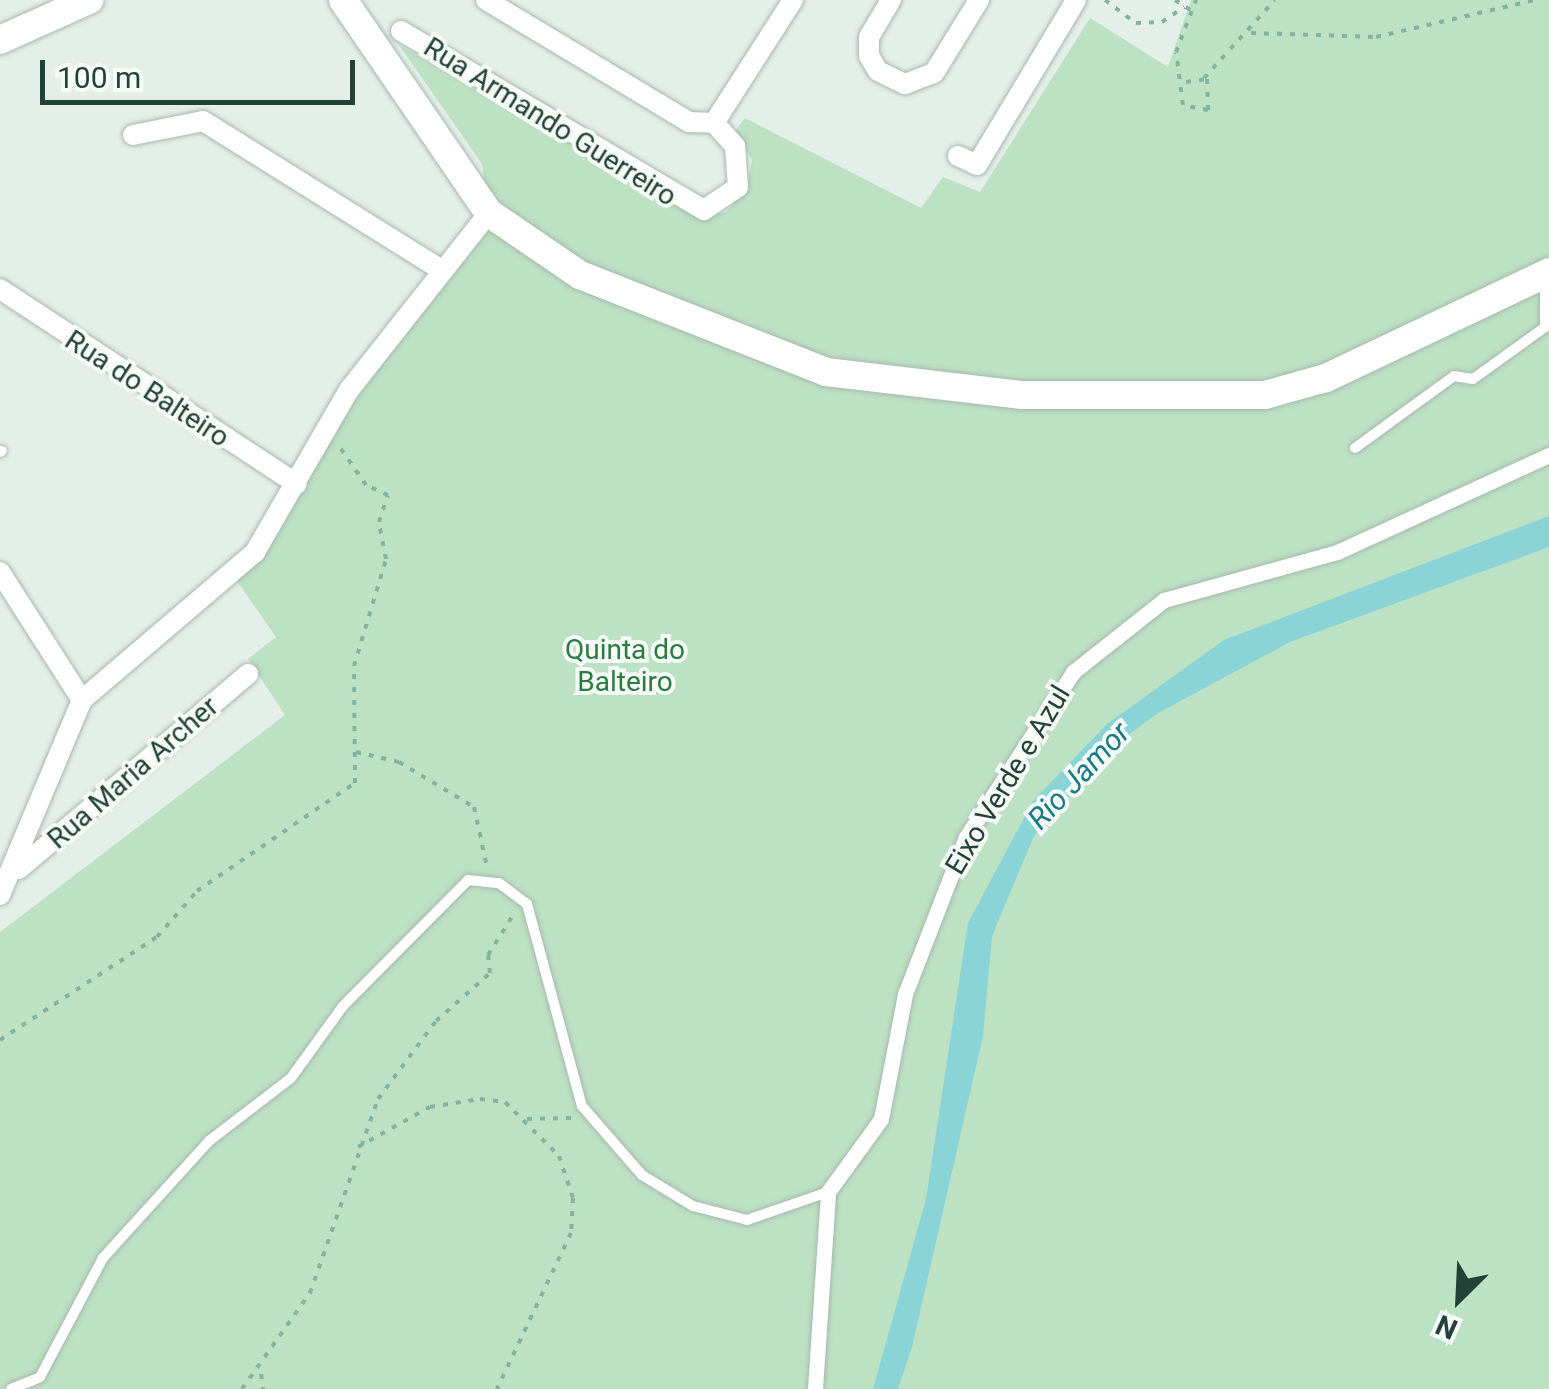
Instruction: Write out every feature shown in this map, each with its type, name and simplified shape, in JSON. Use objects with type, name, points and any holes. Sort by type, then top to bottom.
[{"type":"street","points":[[0,40],[88,0]]},
{"type":"street","points":[[343,0],[489,213],[580,275],[712,334],[826,372],[1023,394],[1265,395],[1326,378],[1547,272]]},
{"type":"street","points":[[486,0],[689,122],[714,122],[793,0]]},
{"type":"street","points":[[890,0],[868,37],[870,56],[878,71],[906,84],[934,73],[979,0]]},
{"type":"street","points":[[958,156],[976,165],[1076,0]]},
{"type":"street","name":"Rua Armando Guerreiro","points":[[401,30],[704,210],[723,204],[740,176],[734,146],[714,122]]},
{"type":"street","points":[[133,135],[203,121],[438,268]]},
{"type":"street","points":[[0,895],[18,870],[82,700],[256,552],[325,432],[438,268],[489,213]]},
{"type":"street","name":"Rua do Balteiro","points":[[0,288],[297,484]]},
{"type":"street","name":"Eixo Verde e Azul","points":[[828,1192],[881,1119],[905,994],[966,837],[1073,672],[1164,600],[1337,552],[1549,455]]},
{"type":"street","points":[[0,575],[82,700]]},
{"type":"street","name":"Rua Maria Archer","points":[[18,870],[248,674]]},
{"type":"street","points":[[815,1389],[828,1192]]},
{"type":"lane","points":[[1355,448],[1454,376],[1473,380],[1545,327],[1547,272]]},
{"type":"lane","points":[[11,1389],[40,1377],[102,1258],[209,1140],[292,1078],[343,1006],[468,880],[488,882],[527,904],[584,1110],[642,1175],[693,1206],[746,1220],[828,1192]]},
{"type":"path","points":[[1105,0],[1136,24],[1162,22],[1184,6]]},
{"type":"path","points":[[1175,0],[1192,11]]},
{"type":"path","points":[[1196,0],[1176,52],[1186,82],[1183,104],[1208,110],[1212,88],[1204,78]]},
{"type":"path","points":[[1186,82],[1204,78],[1251,33],[1275,0]]},
{"type":"path","points":[[1251,33],[1376,37],[1535,0]]},
{"type":"path","points":[[0,1040],[157,937],[198,891],[355,782],[354,666],[386,558],[380,522],[388,495],[366,485],[325,432]]},
{"type":"path","points":[[356,752],[398,762],[474,807],[488,882]]},
{"type":"path","points":[[242,1389],[261,1374],[310,1293],[378,1099],[436,1021],[490,973],[488,955],[527,904]]},
{"type":"path","points":[[358,1147],[430,1106],[504,1102],[559,1156],[574,1198],[571,1234],[497,1389]]},
{"type":"path","points":[[522,1118],[574,1118],[584,1110]]},
{"type":"path","points":[[261,1374],[262,1389]]},
{"type":"green space","name":"Quinta do Balteiro","points":[[1191,0],[1549,0],[1549,1389],[0,1389],[0,932],[285,715],[248,659],[276,637],[232,574],[489,213],[482,164],[399,45],[698,216],[726,212],[747,188],[752,160],[735,131],[745,118],[921,208],[943,177],[980,192],[1090,18],[1168,67]]},
{"type":"water","name":"Rio Jamor","points":[[1549,516],[1549,547],[1290,642],[1158,713],[1117,743],[1034,836],[992,936],[983,1036],[912,1347],[898,1389],[873,1389],[926,1199],[968,923],[1033,801],[1107,724],[1224,640]]}]
